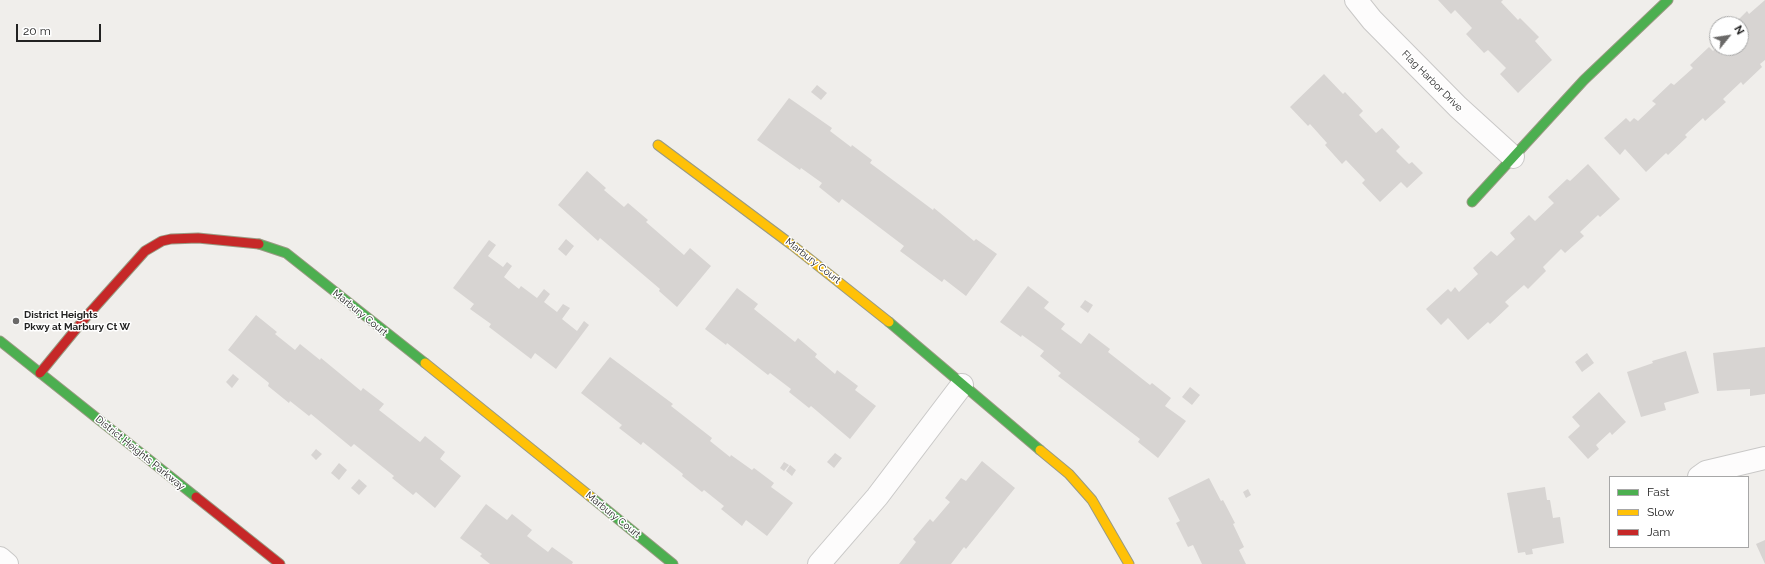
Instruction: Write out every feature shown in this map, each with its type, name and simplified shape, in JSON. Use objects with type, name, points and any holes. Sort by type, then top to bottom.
[{"type":"street","name":"Flag Harbor Drive","points":[[1356,0],[1372,20],[1458,107],[1513,156]]},
{"type":"street","points":[[1472,202],[1584,80],[1668,0]]},
{"type":"street","name":"Marbury Court","points":[[658,145],[867,303],[962,385],[1069,474],[1092,500],[1129,564]]},
{"type":"street","name":"Marbury Court","points":[[40,373],[86,317],[145,251],[162,241],[172,239],[198,238],[256,243],[286,253],[517,437],[673,564]]},
{"type":"street","name":"District Heights Parkway","points":[[0,342],[280,564]]},
{"type":"street","points":[[819,564],[877,496],[962,385]]},
{"type":"street","points":[[1700,476],[1706,472],[1765,458]]},
{"type":"street","points":[[0,558],[8,564]]},
{"type":"building","points":[[1438,0],[1503,0],[1501,2],[1518,20],[1520,18],[1539,37],[1535,41],[1552,60],[1518,93],[1500,74],[1506,68],[1488,50],[1484,53],[1466,34],[1472,28],[1455,10],[1451,14]]},
{"type":"building","points":[[1765,0],[1765,60],[1760,64],[1762,67],[1743,85],[1741,82],[1723,99],[1726,102],[1705,121],[1703,118],[1685,135],[1687,137],[1668,155],[1666,153],[1646,172],[1625,149],[1620,155],[1604,138],[1626,118],[1630,122],[1634,118],[1638,121],[1656,104],[1652,101],[1671,83],[1674,85],[1693,68],[1690,65],[1709,47],[1709,56],[1749,56],[1749,16],[1742,16],[1747,11],[1749,14]]},
{"type":"building","points":[[1324,74],[1343,94],[1345,92],[1363,111],[1359,115],[1376,133],[1382,128],[1400,147],[1396,151],[1409,164],[1412,162],[1423,173],[1407,188],[1401,182],[1380,202],[1362,183],[1365,180],[1346,160],[1342,164],[1325,145],[1327,143],[1310,124],[1308,126],[1290,107]]},
{"type":"building","points":[[817,85],[827,93],[821,100],[811,92]]},
{"type":"building","points":[[789,98],[832,128],[830,131],[851,147],[852,145],[872,160],[870,163],[933,210],[934,208],[974,241],[976,239],[997,254],[966,296],[944,279],[942,282],[900,251],[904,246],[842,199],[839,203],[819,187],[822,183],[801,168],[800,170],[757,140]]},
{"type":"building","points":[[1588,164],[1620,199],[1600,217],[1598,215],[1580,232],[1584,236],[1565,253],[1561,249],[1543,267],[1546,271],[1528,289],[1524,285],[1505,302],[1509,306],[1490,324],[1488,322],[1468,340],[1448,318],[1441,325],[1426,309],[1448,289],[1451,292],[1455,287],[1459,292],[1478,274],[1473,268],[1491,251],[1497,256],[1515,239],[1510,233],[1529,215],[1535,221],[1554,203],[1548,197],[1567,179],[1570,181]]},
{"type":"building","points":[[587,171],[606,188],[604,190],[624,207],[628,203],[648,220],[646,222],[684,255],[690,248],[711,266],[677,307],[659,291],[660,289],[600,238],[598,241],[558,205]]},
{"type":"building","points":[[566,239],[574,246],[566,256],[558,249]]},
{"type":"building","points":[[489,240],[496,245],[488,256],[503,267],[507,262],[512,266],[504,277],[519,289],[521,286],[537,298],[544,289],[550,294],[544,302],[557,312],[563,304],[570,308],[562,319],[577,331],[584,321],[589,325],[556,369],[535,353],[531,359],[489,327],[491,324],[470,309],[474,304],[453,288]]},
{"type":"building","points":[[1028,286],[1049,302],[1044,308],[1065,324],[1061,329],[1081,344],[1089,333],[1110,349],[1108,352],[1150,385],[1152,383],[1171,398],[1165,406],[1186,421],[1158,458],[1138,442],[1140,439],[1058,376],[1061,373],[1040,356],[1044,351],[1022,335],[1021,337],[1000,322]]},
{"type":"building","points":[[737,288],[758,304],[754,309],[795,342],[798,338],[817,354],[815,357],[835,374],[837,370],[858,386],[855,390],[876,406],[850,439],[811,406],[809,408],[789,392],[791,389],[770,373],[768,375],[727,343],[726,345],[705,329]]},
{"type":"building","points":[[1085,300],[1093,305],[1088,313],[1080,307]]},
{"type":"building","points":[[256,315],[277,332],[275,334],[295,350],[300,344],[320,360],[321,358],[361,391],[363,388],[384,404],[379,410],[420,442],[425,436],[445,452],[440,459],[461,476],[435,508],[416,492],[413,495],[392,478],[394,476],[354,444],[351,447],[311,414],[309,416],[290,401],[289,403],[268,386],[269,383],[228,350]]},
{"type":"building","points":[[1765,347],[1765,394],[1750,396],[1750,389],[1717,391],[1713,353]]},
{"type":"building","points":[[1686,351],[1699,393],[1664,403],[1666,410],[1641,417],[1627,372],[1653,363],[1652,361]]},
{"type":"building","points":[[1587,353],[1594,363],[1582,372],[1575,362]]},
{"type":"building","points":[[610,357],[673,404],[671,406],[712,438],[710,441],[730,457],[731,455],[752,470],[754,468],[774,483],[771,487],[793,503],[767,536],[746,520],[742,526],[721,509],[724,506],[704,490],[702,492],[682,476],[683,474],[643,442],[641,445],[619,428],[622,425],[581,393]]},
{"type":"building","points":[[233,374],[239,379],[232,388],[226,382]]},
{"type":"building","points":[[1190,387],[1200,395],[1192,405],[1182,397]]},
{"type":"building","points":[[1599,392],[1626,422],[1612,435],[1610,432],[1596,445],[1599,449],[1588,459],[1568,437],[1580,426],[1572,417]]},
{"type":"building","points":[[316,449],[322,454],[316,460],[311,455]]},
{"type":"building","points":[[835,453],[842,458],[834,468],[827,462]]},
{"type":"building","points":[[982,461],[1015,488],[966,549],[964,547],[951,564],[899,564],[916,542],[913,539],[930,519],[933,522],[950,502],[945,498],[961,478],[966,481]]},
{"type":"building","points":[[784,462],[789,465],[784,471],[780,468]]},
{"type":"building","points":[[339,463],[347,470],[339,480],[331,473]]},
{"type":"building","points":[[790,465],[796,470],[792,476],[786,471]]},
{"type":"building","points":[[1209,478],[1235,523],[1233,524],[1244,547],[1239,550],[1246,564],[1202,564],[1193,545],[1188,547],[1176,523],[1180,521],[1168,498]]},
{"type":"building","points":[[359,479],[367,486],[359,495],[351,488]]},
{"type":"building","points":[[1545,487],[1547,500],[1550,500],[1553,518],[1560,517],[1564,543],[1532,549],[1533,554],[1526,555],[1525,552],[1518,553],[1507,493]]},
{"type":"building","points":[[1248,489],[1251,495],[1246,498],[1243,492]]},
{"type":"building","points":[[486,504],[507,520],[512,514],[532,530],[527,536],[548,552],[552,547],[573,562],[572,564],[490,564],[480,556],[482,554],[460,538]]},
{"type":"building","points":[[1765,540],[1765,564],[1756,544]]},
{"type":"traffic: fast","points":[[1472,202],[1584,80],[1668,0]]},
{"type":"traffic: fast","points":[[259,244],[286,253],[425,363]]},
{"type":"traffic: fast","points":[[889,322],[1040,450]]},
{"type":"traffic: fast","points":[[0,341],[196,497]]},
{"type":"traffic: fast","points":[[591,497],[673,564]]},
{"type":"traffic: slow","points":[[658,145],[792,245],[889,322]]},
{"type":"traffic: slow","points":[[425,363],[591,497]]},
{"type":"traffic: slow","points":[[1040,450],[1069,474],[1092,500],[1129,564]]},
{"type":"traffic: jam","points":[[40,373],[86,317],[145,251],[162,241],[171,239],[198,238],[259,244]]},
{"type":"traffic: jam","points":[[196,497],[280,564]]},
{"type":"place","name":"District Heights Pkwy at Marbury Ct W","points":[[16,321]]}]
